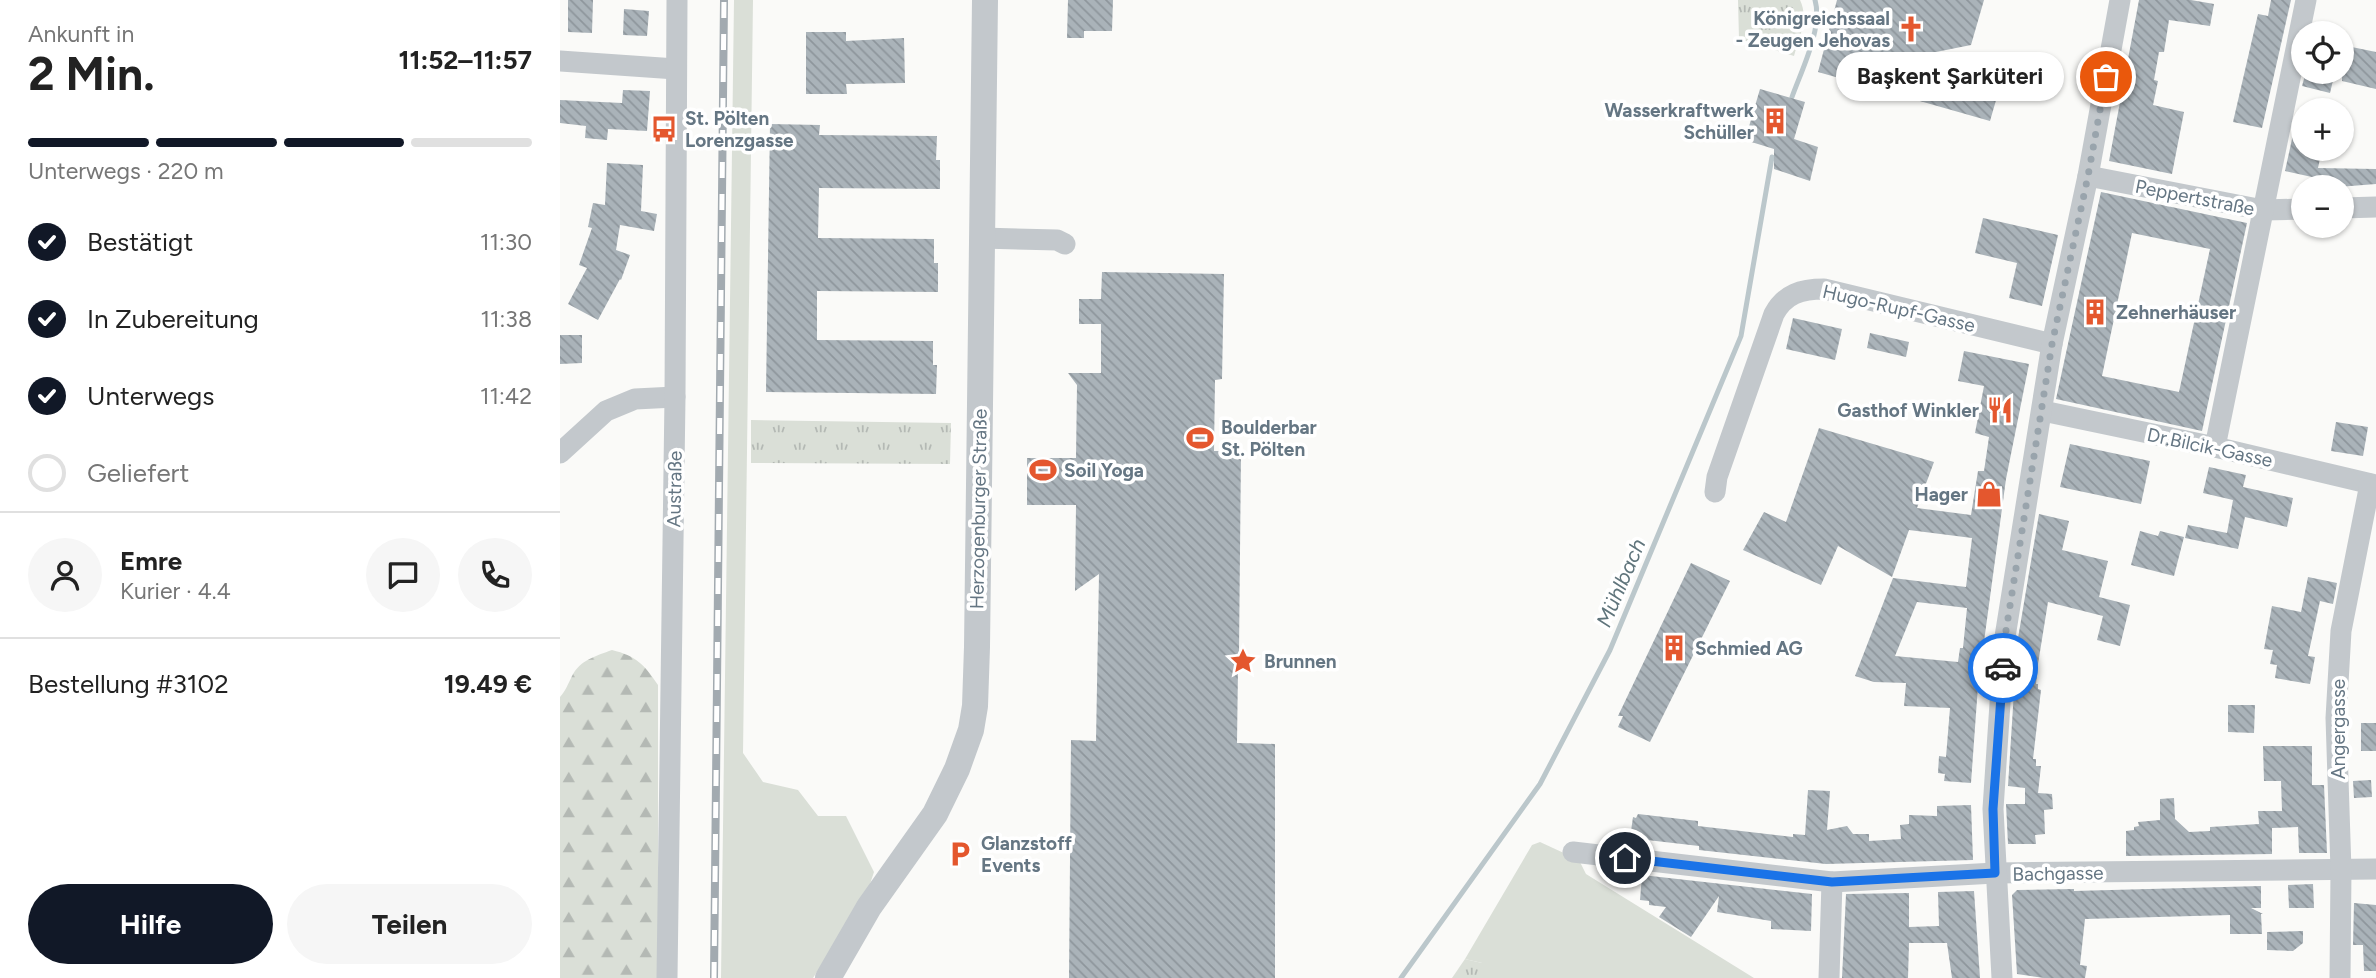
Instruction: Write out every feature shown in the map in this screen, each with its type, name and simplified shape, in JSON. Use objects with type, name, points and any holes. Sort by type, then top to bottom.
[{"type":"street","name":"Austraße","points":[[667,978],[677,0]]},
{"type":"street","name":"Herzogenburger Straße","points":[[828,978],[869,907],[935,814],[971,730],[975,706],[985,0]]},
{"type":"street","points":[[2002,978],[1993,809],[2004,643],[2052,344],[2088,176],[2120,0]]},
{"type":"street","points":[[2215,447],[2306,0]]},
{"type":"street","points":[[560,61],[676,69]]},
{"type":"street","name":"Peppertstraße","points":[[2088,176],[2263,210],[2291,209]]},
{"type":"street","points":[[2354,208],[2376,207]]},
{"type":"street","points":[[981,238],[1057,240],[1065,244]]},
{"type":"street","name":"Hugo-Rupf-Gasse","points":[[1715,492],[1717,477],[1774,314],[1785,300],[1800,290],[1824,289],[2052,344]]},
{"type":"street","points":[[560,453],[607,411],[635,399],[675,397]]},
{"type":"street","name":"Dr.Bilcik-Gasse","points":[[2043,411],[2373,484]]},
{"type":"street","name":"Angergasse","points":[[2340,978],[2341,870],[2336,718],[2341,631],[2373,484]]},
{"type":"street","name":"Bachgasse","points":[[1573,852],[1832,882],[1995,873],[2376,869]]},
{"type":"street","points":[[1829,978],[1832,882]]},
{"type":"green space","points":[[734,0],[753,0],[743,753],[763,782],[798,790],[818,816],[846,816],[874,872],[867,893],[813,978],[721,978]]},
{"type":"green space","points":[[1738,0],[1800,0],[1804,14],[1794,56],[1739,39]]},
{"type":"green space","points":[[751,420],[951,423],[950,464],[751,463]]},
{"type":"green space","points":[[612,650],[639,662],[658,685],[658,978],[560,978],[560,697],[579,666]]},
{"type":"green space","points":[[1540,842],[1579,860],[1586,874],[1754,978],[1482,978],[1482,963],[1465,959],[1532,845]]},
{"type":"green space","points":[[1465,959],[1482,963],[1482,978],[1452,978]]},
{"type":"building","points":[[568,0],[593,0],[592,33],[568,32]]},
{"type":"building","points":[[1068,0],[1113,0],[1112,31],[1084,31],[1084,38],[1067,38]]},
{"type":"building","points":[[1837,0],[1984,0],[1971,45],[1911,57],[2001,83],[1990,121],[1818,72]]},
{"type":"building","points":[[2139,0],[2191,0],[2214,4],[2210,26],[2169,20],[2164,52],[2159,52],[2154,80],[2158,81],[2153,105],[2184,112],[2172,174],[2109,161]]},
{"type":"building","points":[[2271,0],[2291,0],[2262,128],[2233,122],[2258,14],[2268,16]]},
{"type":"building","points":[[624,9],[649,11],[647,36],[623,35]]},
{"type":"building","points":[[806,32],[846,32],[846,41],[904,38],[905,83],[846,84],[847,94],[806,94]]},
{"type":"building","points":[[2354,47],[2376,52],[2376,89],[2354,84]]},
{"type":"building","points":[[2303,84],[2332,84],[2330,93]]},
{"type":"building","name":"Wasserkraftwerk Schüller","points":[[1760,89],[1805,102],[1794,139],[1818,147],[1810,181],[1774,169],[1774,149],[1745,140]]},
{"type":"building","points":[[623,90],[650,91],[647,131],[608,129],[607,140],[585,138],[586,126],[560,123],[560,100],[622,103]]},
{"type":"building","points":[[770,124],[820,125],[819,135],[937,136],[936,160],[940,160],[940,189],[819,188],[818,238],[934,239],[934,263],[938,263],[938,292],[817,291],[817,340],[933,341],[933,365],[937,365],[936,394],[766,392]]},
{"type":"building","points":[[2291,144],[2291,161],[2319,161],[2318,168],[2376,169],[2376,184],[2354,186],[2354,175],[2303,175],[2285,171]]},
{"type":"building","points":[[607,163],[643,165],[641,211],[657,214],[654,231],[620,225],[616,250],[630,255],[621,280],[598,320],[568,304],[587,268],[579,265],[592,228],[588,227],[593,203],[605,205]]},
{"type":"building","name":"Zehnerhäuser","points":[[2101,192],[2247,223],[2202,431],[2056,399]],"holes":[[[2132,233],[2210,249],[2179,392],[2102,376]]]},
{"type":"building","points":[[1983,218],[2058,235],[2042,306],[2009,298],[2017,263],[1975,253]]},
{"type":"building","points":[[1102,272],[1224,274],[1222,379],[1215,380],[1214,451],[1241,451],[1239,653],[1244,660],[1238,668],[1237,743],[1275,744],[1275,978],[1069,978],[1071,740],[1096,741],[1099,574],[1075,591],[1076,505],[1027,505],[1027,458],[1076,458],[1077,385],[1068,373],[1101,373],[1101,324],[1079,324],[1079,299],[1101,299]]},
{"type":"building","points":[[1793,318],[1842,329],[1835,360],[1786,349]]},
{"type":"building","points":[[1870,333],[1909,342],[1906,357],[1867,348]]},
{"type":"building","points":[[560,335],[582,335],[582,363],[560,364]]},
{"type":"building","points":[[1964,351],[2029,364],[2006,479],[1978,686],[1971,783],[1944,781],[1945,774],[1938,773],[1939,756],[1946,757],[1950,708],[1904,706],[1906,683],[1874,682],[1855,676],[1893,578],[1966,587],[1972,538],[1909,530],[1892,577],[1838,546],[1821,585],[1743,550],[1764,512],[1786,522],[1819,428],[1934,462],[1917,508],[1971,515],[1978,471],[1984,471],[1989,437],[1975,433],[1984,386],[1958,381]],"holes":[[[1917,602],[1967,608],[1963,648],[1960,648],[1958,662],[1895,656]]]},
{"type":"building","points":[[2336,422],[2368,427],[2363,456],[2331,451]]},
{"type":"building","points":[[2070,444],[2150,461],[2141,504],[2060,487]]},
{"type":"building","points":[[2209,467],[2246,475],[2243,487],[2293,498],[2287,527],[2245,517],[2238,549],[2185,538],[2188,525],[2227,533],[2233,500],[2203,493]]},
{"type":"building","points":[[2039,514],[2069,521],[2062,550],[2108,561],[2099,597],[2130,605],[2120,646],[2097,640],[2103,616],[2048,602],[2036,684],[2041,690],[2033,759],[2036,759],[2036,766],[2041,766],[2038,793],[2052,794],[2053,809],[2044,810],[2045,834],[2035,835],[2036,844],[2008,844],[2006,804],[2025,804],[2025,788],[2008,786],[2017,644]]},
{"type":"building","points":[[2140,531],[2158,536],[2160,531],[2184,537],[2174,576],[2131,565]]},
{"type":"building","name":"Schmied AG","points":[[1691,563],[1730,581],[1650,742],[1618,727],[1623,716],[1618,716]]},
{"type":"building","points":[[2308,577],[2337,583],[2333,604],[2320,601],[2308,656],[2315,657],[2310,684],[2275,678],[2277,665],[2270,664],[2273,650],[2264,649],[2272,606],[2301,612]]},
{"type":"building","points":[[2228,705],[2255,705],[2254,733],[2228,732]]},
{"type":"building","points":[[2361,723],[2376,723],[2376,751],[2361,751]]},
{"type":"building","points":[[2263,746],[2312,746],[2312,785],[2324,785],[2327,853],[2299,853],[2298,827],[2272,828],[2272,854],[2126,856],[2126,831],[2134,830],[2134,827],[2139,826],[2138,822],[2160,820],[2160,799],[2174,798],[2175,819],[2189,832],[2210,831],[2210,827],[2259,824],[2258,811],[2282,811],[2281,781],[2264,781]]},
{"type":"building","points":[[2371,780],[2372,797],[2354,798],[2353,781]]},
{"type":"building","points":[[1808,790],[1830,791],[1827,830],[1847,826],[1853,834],[1869,834],[1869,841],[1901,839],[1900,825],[1909,824],[1909,815],[1937,816],[1937,806],[1971,805],[1973,860],[1826,864],[1699,850],[1699,846],[1630,838],[1633,817],[1636,818],[1638,814],[1698,821],[1698,826],[1793,837],[1793,834],[1805,835]]},
{"type":"building","points":[[1642,875],[1812,894],[1811,931],[1771,929],[1771,921],[1717,912],[1719,896],[1691,937],[1659,917],[1666,907],[1649,905],[1649,901],[1640,900]]},
{"type":"building","points":[[2313,884],[2314,908],[2289,908],[2288,885]]},
{"type":"building","points":[[2261,886],[2261,908],[2251,908],[2263,914],[2262,934],[2230,934],[2230,915],[2085,919],[2080,965],[2087,966],[2085,978],[2044,978],[2017,974],[2012,895],[2017,890]]},
{"type":"building","points":[[1974,891],[1980,978],[1952,978],[1947,943],[1909,943],[1908,978],[1842,978],[1846,894],[1909,893],[1909,927],[1939,926],[1938,892]]},
{"type":"building","points":[[2354,903],[2376,905],[2376,971],[2364,971],[2363,945],[2353,945]]},
{"type":"building","points":[[2303,931],[2303,943],[2293,951],[2267,950],[2267,932]]},
{"type":"waterway","name":"Mühlbach","points":[[1792,97],[1814,36],[1817,11],[1815,0]]},
{"type":"waterway","name":"Mühlbach","points":[[1401,978],[1540,784],[1610,650],[1741,336],[1772,157]]},
{"type":"railway","points":[[714,978],[724,0]]},
{"type":"way so far","points":[[2003,668],[2004,643],[2052,344],[2106,77]]},
{"type":"place","name":"Königreichssaal - Zeugen Jehovas","points":[[1911,29]]},
{"type":"place","name":"Başkent Şarküteri","points":[[2106,77]]},
{"type":"place","name":"Wasserkraftwerk Schüller","points":[[1775,121]]},
{"type":"place","name":"St. Pölten Lorenzgasse","points":[[664,129]]},
{"type":"place","name":"Zehnerhäuser","points":[[2095,312]]},
{"type":"place","name":"Gasthof Winkler","points":[[2000,410]]},
{"type":"place","name":"Boulderbar St. Pölten","points":[[1200,438]]},
{"type":"place","name":"Soil Yoga","points":[[1043,470]]},
{"type":"place","name":"Hager","points":[[1989,494]]},
{"type":"place","name":"Schmied AG","points":[[1674,648]]},
{"type":"place","name":"Brunnen","points":[[1243,661]]},
{"type":"place","name":"Glanzstoff Events","points":[[960,854]]},
{"type":"route","points":[[1625,858],[1832,882],[1995,873],[1993,809],[2003,668]]}]
